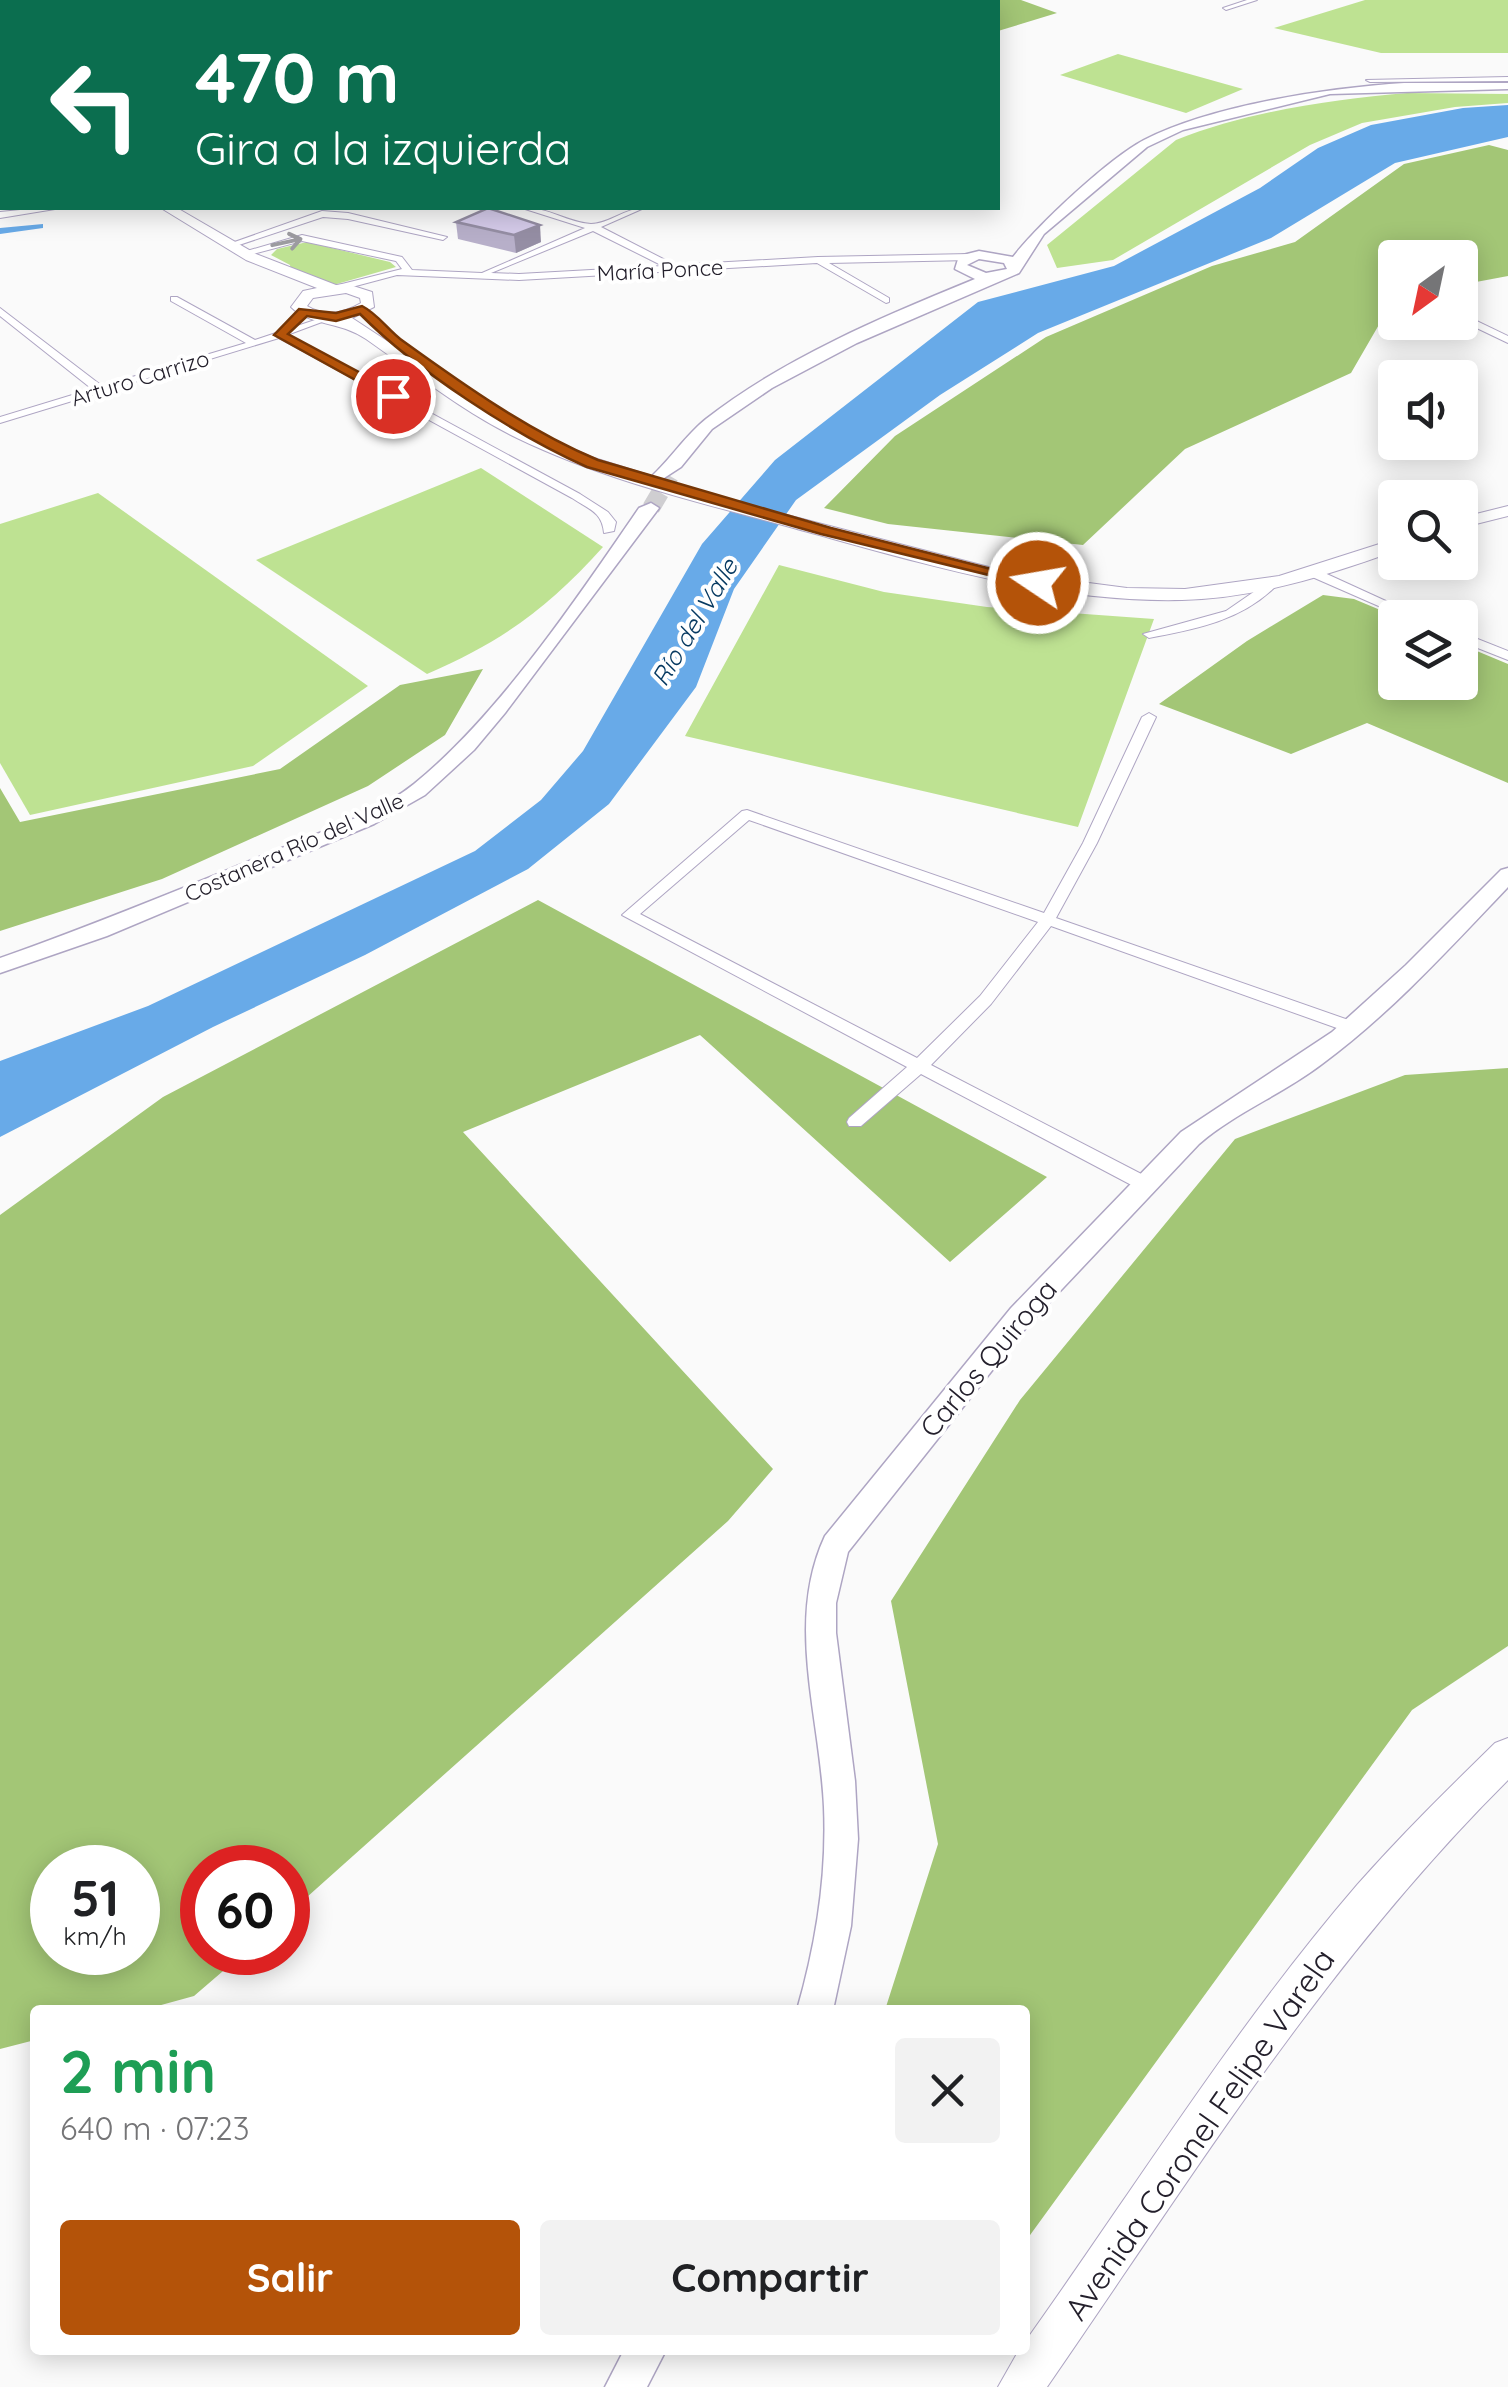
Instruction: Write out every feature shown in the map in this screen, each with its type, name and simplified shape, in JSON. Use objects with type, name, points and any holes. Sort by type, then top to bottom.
[{"type":"main road","points":[[902,316],[942,290],[968,263],[1040,231],[1144,145],[1178,128],[1330,91],[1508,83]]},
{"type":"main road","points":[[171,210],[248,255],[268,261],[308,283],[333,288],[364,302],[394,341],[560,449]]},
{"type":"main road","points":[[669,478],[699,432],[730,408],[820,356],[902,316],[1011,273],[1040,231]]},
{"type":"main road","points":[[248,255],[303,305],[356,324],[520,433],[560,449],[669,478],[826,531],[979,570],[1070,588],[1172,593],[1270,584],[1378,550]]},
{"type":"main road","points":[[968,263],[1003,258],[1014,265]]},
{"type":"main road","points":[[968,263],[996,277]]},
{"type":"main road","points":[[303,305],[333,288]]},
{"type":"main road","points":[[330,317],[364,302]]},
{"type":"main road","name":"Costanera Río del Valle","points":[[0,966],[82,938],[367,820],[418,791],[498,710],[598,580],[646,509]]},
{"type":"main road","points":[[1478,518],[1508,511]]},
{"type":"main road","name":"Carlos Quiroga","points":[[817,2005],[834,1925],[841,1857],[840,1786],[821,1655],[819,1606],[824,1573],[835,1546],[864,1504],[982,1360],[1205,1124],[1308,1062],[1354,1028],[1441,947],[1508,874]]},
{"type":"main road","name":"Avenida Coronel Felipe Varela","points":[[1020,2387],[1269,2026],[1385,1879],[1508,1755]]},
{"type":"main road","points":[[625,2387],[643,2355]]},
{"type":"street","points":[[1226,8],[1254,0]]},
{"type":"street","points":[[1370,80],[1508,83]]},
{"type":"street","points":[[0,215],[40,210]]},
{"type":"street","points":[[533,210],[593,228],[676,269]]},
{"type":"street","points":[[476,276],[635,210]]},
{"type":"street","points":[[230,244],[313,216],[336,214],[443,237]]},
{"type":"street","points":[[248,255],[289,239],[316,239],[399,259],[410,274]]},
{"type":"street","points":[[818,260],[886,300]]},
{"type":"street","name":"María Ponce","points":[[333,288],[383,274],[476,276],[818,260],[968,263]]},
{"type":"street","name":"María Ponce","points":[[364,302],[385,281],[410,274]]},
{"type":"street","points":[[174,299],[254,344]]},
{"type":"street","name":"Arturo Carrizo","points":[[280,335],[303,305]]},
{"type":"street","points":[[0,311],[101,391]]},
{"type":"street","name":"Arturo Carrizo","points":[[0,420],[254,344],[330,317]]},
{"type":"street","points":[[1478,325],[1508,340]]},
{"type":"street","points":[[280,335],[576,496],[604,514],[610,522],[608,531]]},
{"type":"street","points":[[1314,573],[1378,601]]},
{"type":"street","points":[[1148,634],[1236,612],[1256,600],[1270,584]]},
{"type":"street","points":[[1478,644],[1508,656]]},
{"type":"street","points":[[856,1122],[920,1067],[989,996],[1048,920],[1149,717]]},
{"type":"street","points":[[1145,1184],[630,915],[747,814],[1354,1028]]},
{"type":"green space","points":[[1000,0],[1021,0],[1057,13],[1000,30]]},
{"type":"green space","points":[[1365,0],[1508,0],[1508,53],[1381,53],[1274,28]]},
{"type":"green space","points":[[1118,54],[1243,89],[1186,113],[1060,75]]},
{"type":"green space","points":[[1407,93],[1508,94],[1508,103],[1455,107],[1362,123],[1310,145],[1113,260],[1057,268],[1047,245],[1176,140],[1232,121],[1290,108]]},
{"type":"green space","points":[[1489,145],[1508,150],[1508,276],[1478,282],[1478,240],[1378,240],[1378,326],[1351,373],[1185,449],[1083,545],[888,524],[824,508],[895,436],[1046,337],[1212,266],[1295,242],[1404,164]]},
{"type":"green space","points":[[307,242],[390,262],[396,267],[330,286],[291,271],[290,265],[271,255],[277,249]]},
{"type":"green space","points":[[481,468],[603,547],[523,621],[479,649],[427,674],[256,560]]},
{"type":"green space","points":[[98,493],[368,686],[253,766],[30,815],[0,763],[0,524]]},
{"type":"green space","points":[[779,565],[884,592],[987,607],[1154,619],[1078,827],[685,736]]},
{"type":"green space","points":[[1323,595],[1354,599],[1378,609],[1378,700],[1478,700],[1478,652],[1508,664],[1508,783],[1367,723],[1291,754],[1159,704],[1247,641]]},
{"type":"green space","points":[[483,669],[445,735],[368,786],[162,879],[0,931],[0,788],[20,822],[280,769],[400,685]]},
{"type":"green space","points":[[538,900],[1047,1177],[950,1262],[700,1035],[463,1132],[773,1469],[728,1521],[310,1894],[310,1845],[180,1845],[180,1975],[218,1975],[194,1996],[161,2005],[30,2005],[30,2041],[0,2049],[0,1215],[163,1097]]},
{"type":"green space","points":[[1508,1068],[1508,1646],[1412,1710],[1030,2235],[1030,2005],[887,2005],[938,1844],[891,1601],[1020,1400],[1235,1139],[1405,1075]]},
{"type":"water","name":"Río del Valle","points":[[1508,105],[1508,137],[1395,163],[1271,238],[1038,333],[940,395],[796,500],[734,589],[696,687],[609,804],[528,869],[0,1137],[0,1061],[148,1006],[475,851],[541,800],[583,751],[702,544],[775,460],[978,302],[1114,266],[1260,188],[1318,148],[1371,125],[1463,108]]},
{"type":"building","points":[[483,210],[494,210],[540,225],[514,235],[456,222]]},
{"type":"waterway","points":[[0,231],[39,226]]},
{"type":"tunnel","points":[[651,508],[670,476]]},
{"type":"route","points":[[393,396],[280,335],[304,312],[336,317],[362,310],[394,341],[450,379],[560,449],[592,464],[826,531],[1038,583]]}]
